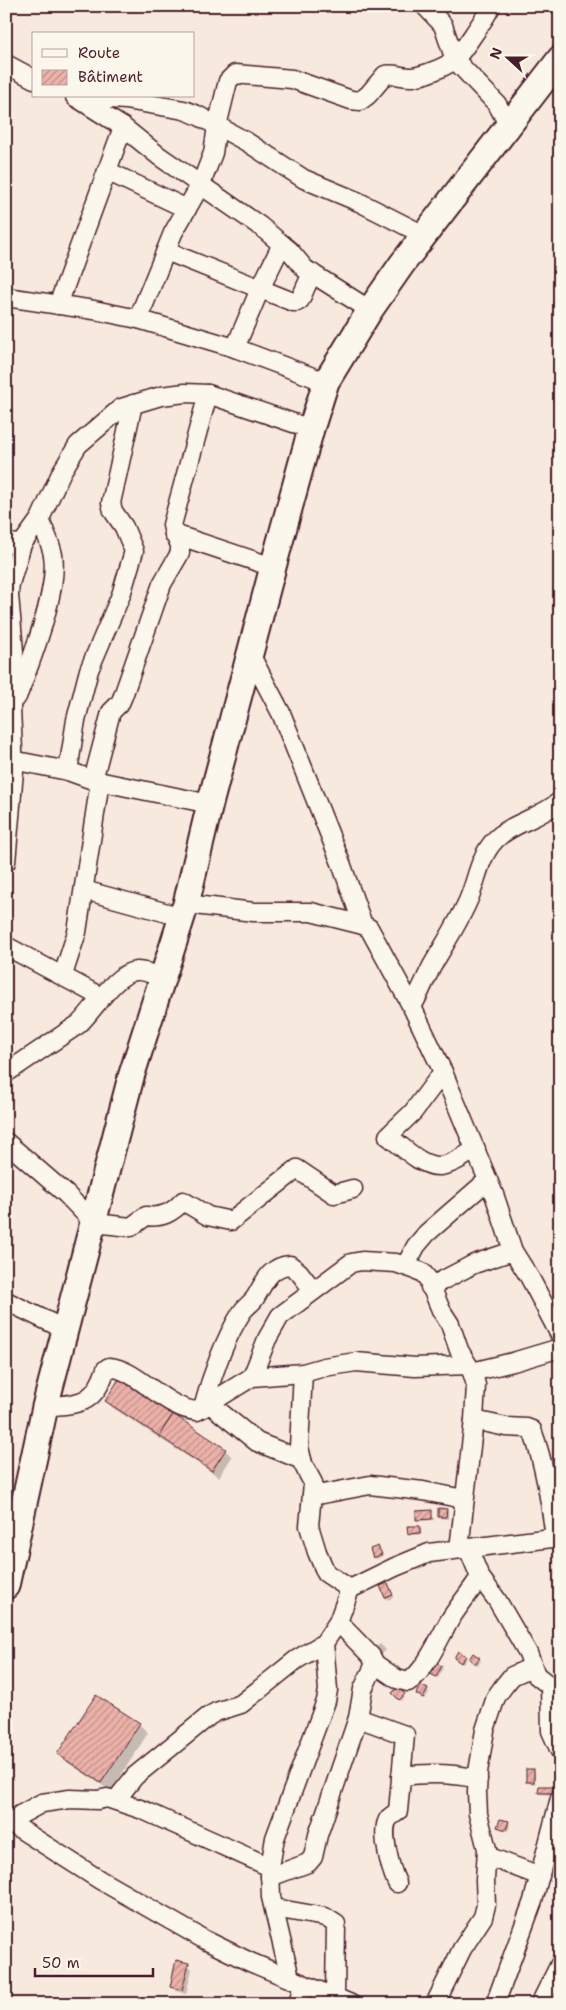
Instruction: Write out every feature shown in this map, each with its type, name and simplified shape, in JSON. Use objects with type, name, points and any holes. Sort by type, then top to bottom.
[{"type":"street","points":[[426,6],[443,25],[454,60],[497,104],[509,126]]},
{"type":"street","points":[[138,319],[173,233],[201,184],[213,153],[216,126],[228,81],[236,74],[292,79],[351,100],[360,101],[386,75],[394,74],[411,77],[424,74],[454,60],[483,23],[491,6]]},
{"type":"street","points":[[6,1586],[46,1407],[131,1077],[184,910],[273,567],[326,382],[370,310],[424,235],[560,59]]},
{"type":"street","points":[[6,64],[32,78]]},
{"type":"street","points":[[78,98],[123,128],[282,244],[312,273],[370,310]]},
{"type":"street","points":[[100,98],[126,100],[184,110],[197,115],[247,142],[304,179],[359,202],[424,235]]},
{"type":"street","points":[[58,306],[123,128]]},
{"type":"street","points":[[107,171],[186,210]]},
{"type":"street","points":[[235,348],[260,289],[282,244]]},
{"type":"street","points":[[166,251],[297,302],[312,273]]},
{"type":"street","points":[[6,297],[94,310],[138,319],[235,348],[326,382]]},
{"type":"street","points":[[6,862],[14,651],[9,596],[14,543],[40,519],[62,471],[78,445],[121,408],[161,396],[177,394],[208,394],[311,429]]},
{"type":"street","points":[[63,975],[77,932],[97,780],[111,712],[120,703],[162,584],[180,553],[180,544],[174,534],[172,525],[208,394]]},
{"type":"street","points":[[68,771],[76,720],[89,670],[121,595],[134,551],[124,527],[113,511],[111,503],[133,404]]},
{"type":"street","points":[[11,709],[42,626],[52,581],[53,554],[40,519]]},
{"type":"street","points":[[174,534],[273,567]]},
{"type":"street","points":[[250,654],[281,713],[341,863],[363,925]]},
{"type":"street","points":[[10,759],[210,804]]},
{"type":"street","points":[[412,1007],[468,901],[479,864],[495,840],[544,813],[560,801]]},
{"type":"street","points":[[84,890],[184,910],[311,912],[369,928],[412,1007],[443,1072],[476,1149],[513,1251],[560,1335]]},
{"type":"street","points":[[6,946],[101,997]]},
{"type":"street","points":[[6,1074],[80,1024],[101,997],[125,973],[138,970],[163,978]]},
{"type":"street","points":[[443,1072],[413,1112],[388,1136],[423,1162],[433,1165],[448,1164],[476,1149]]},
{"type":"street","points":[[8,1146],[66,1194],[94,1222],[131,1227],[146,1216],[157,1217],[172,1212],[183,1201],[208,1216],[231,1222],[297,1169],[334,1194],[353,1189]]},
{"type":"street","points":[[406,1265],[416,1246],[427,1232],[488,1180]]},
{"type":"street","points":[[430,1287],[474,1264],[513,1251]]},
{"type":"street","points":[[252,1377],[266,1339],[278,1318],[312,1290],[348,1265],[356,1262],[396,1263],[422,1272],[450,1324],[459,1350],[470,1369],[476,1385],[474,1420],[464,1500],[464,1549],[480,1577],[507,1616],[528,1653],[536,1675],[553,1678],[550,1684],[560,1751]]},
{"type":"street","points":[[207,1406],[208,1388],[223,1349],[242,1312],[253,1301],[267,1276],[282,1267],[290,1265],[299,1272],[312,1290]]},
{"type":"street","points":[[6,1301],[66,1330]]},
{"type":"street","points":[[46,1407],[80,1403],[89,1398],[99,1386],[106,1369],[112,1367],[129,1374],[178,1405],[193,1410],[207,1406],[252,1377],[303,1373],[324,1366],[356,1362],[470,1369],[513,1362],[560,1348]]},
{"type":"street","points":[[303,1373],[299,1447],[302,1460],[311,1478],[312,1496],[309,1526],[326,1573],[350,1588]]},
{"type":"street","points":[[207,1406],[257,1442],[302,1460]]},
{"type":"street","points":[[116,1800],[135,1776],[209,1716],[241,1704],[296,1660],[324,1643],[338,1622],[350,1588],[429,1553],[557,1537],[542,1459],[532,1430],[474,1420]]},
{"type":"street","points":[[312,1496],[370,1485],[423,1491],[464,1500]]},
{"type":"street","points":[[6,1508],[16,1539]]},
{"type":"street","points":[[338,1622],[371,1656],[375,1664],[397,1679],[408,1682],[422,1668],[451,1619],[480,1577]]},
{"type":"street","points":[[298,2004],[296,1980],[274,1908],[270,1872],[275,1838],[326,1702],[328,1690],[324,1643]]},
{"type":"street","points":[[352,2004],[250,1962],[204,1940],[152,1911],[9,1821],[31,1808],[45,1803],[107,1798],[212,1840],[270,1872],[308,1863],[312,1859],[358,1718],[363,1689],[375,1664]]},
{"type":"street","points":[[434,2004],[462,1949],[483,1917],[486,1905],[486,1840],[478,1814],[478,1779],[485,1730],[496,1697],[512,1676],[532,1667]]},
{"type":"street","points":[[358,1718],[405,1735],[398,1810],[389,1818],[386,1826],[388,1859],[397,1883]]},
{"type":"street","points":[[402,1776],[438,1774],[478,1779]]},
{"type":"street","points":[[495,2004],[548,1870],[560,1798]]},
{"type":"street","points":[[487,1856],[548,1870]]},
{"type":"street","points":[[274,1908],[325,1917],[335,1922],[338,1928],[335,1997]]},
{"type":"street","points":[[540,2004],[560,1964]]},
{"type":"building","points":[[119,1379],[173,1414],[159,1436],[105,1401]]},
{"type":"building","points":[[173,1414],[226,1449],[212,1471],[159,1436]]},
{"type":"building","points":[[438,1508],[447,1509],[446,1517],[438,1517]]},
{"type":"building","points":[[432,1510],[432,1519],[416,1520],[416,1511]]},
{"type":"building","points":[[407,1526],[420,1526],[420,1533],[408,1534]]},
{"type":"building","points":[[378,1546],[382,1554],[373,1558],[370,1549]]},
{"type":"building","points":[[388,1583],[393,1595],[385,1598],[380,1586]]},
{"type":"building","points":[[458,1651],[466,1656],[461,1663],[454,1658]]},
{"type":"building","points":[[473,1653],[480,1658],[475,1664],[469,1659]]},
{"type":"building","points":[[435,1662],[442,1666],[436,1677],[429,1673]]},
{"type":"building","points":[[420,1685],[428,1689],[423,1698],[416,1694]]},
{"type":"building","points":[[398,1687],[405,1694],[399,1700],[392,1693]]},
{"type":"building","points":[[96,1695],[140,1723],[101,1783],[57,1754]]},
{"type":"building","points":[[526,1769],[534,1769],[534,1782],[526,1782]]},
{"type":"building","points":[[539,1786],[553,1786],[553,1793],[538,1793]]},
{"type":"building","points":[[500,1819],[509,1821],[506,1830],[497,1827]]},
{"type":"building","points":[[176,1960],[189,1963],[182,1990],[170,1987]]}]
